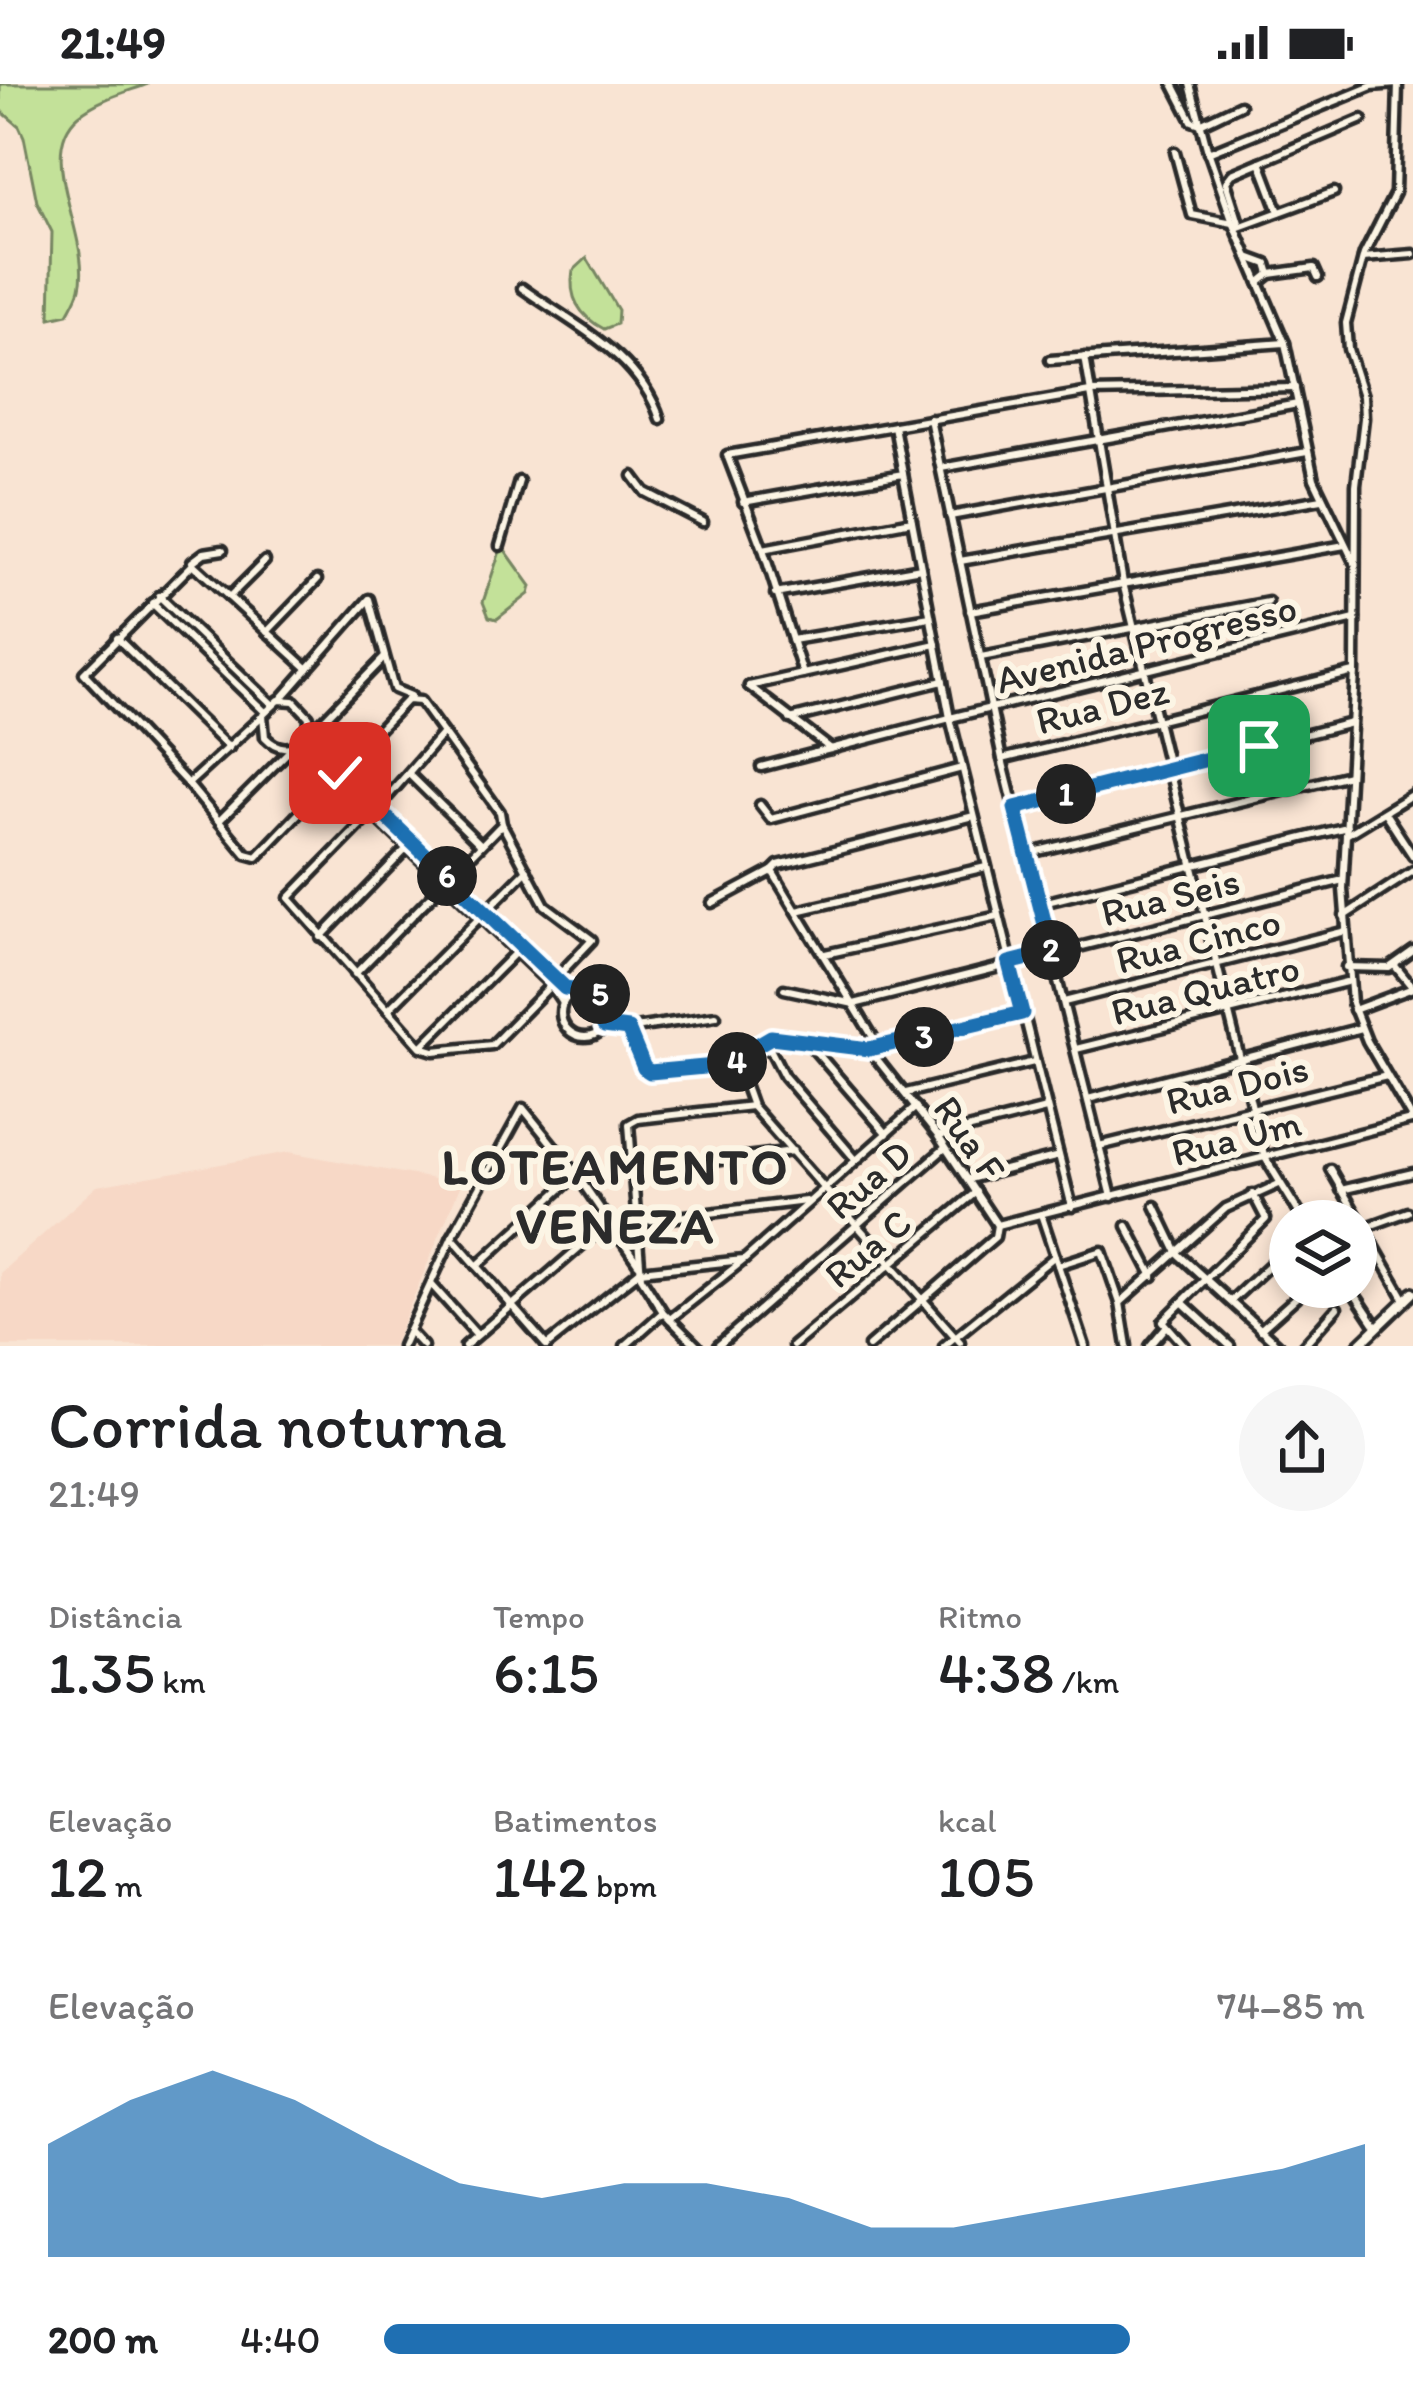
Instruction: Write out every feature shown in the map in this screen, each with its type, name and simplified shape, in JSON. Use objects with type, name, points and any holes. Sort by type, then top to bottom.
[{"type":"main road","points":[[1365,1344],[1376,1326],[1409,1295]]},
{"type":"street","points":[[1173,84],[1192,121],[1200,124],[1240,105]]},
{"type":"street","points":[[1190,84],[1208,153],[1285,343],[1322,500],[1356,566]]},
{"type":"street","points":[[1208,153],[1372,86],[1398,84],[1395,193],[1363,258],[1345,336],[1364,396],[1356,485],[1354,672],[1343,880],[1347,981],[1354,1010],[1413,1120]]},
{"type":"street","points":[[1236,226],[1226,182],[1232,174],[1362,119]]},
{"type":"street","points":[[1175,152],[1192,215],[1236,226],[1334,192]]},
{"type":"street","points":[[1260,162],[1279,212]]},
{"type":"street","points":[[1363,258],[1413,254]]},
{"type":"street","points":[[1248,257],[1267,264],[1270,274]]},
{"type":"street","points":[[1259,283],[1270,274],[1315,268],[1318,277]]},
{"type":"street","points":[[522,288],[595,335],[652,401],[660,419]]},
{"type":"street","points":[[1050,360],[1285,343]]},
{"type":"street","points":[[1084,357],[1123,583],[1155,718],[1264,1156],[1290,1200]]},
{"type":"street","points":[[803,674],[764,549],[727,455],[1090,392],[1295,388]]},
{"type":"street","points":[[940,468],[1298,404]]},
{"type":"street","points":[[930,418],[1002,759],[1112,1197]]},
{"type":"street","points":[[894,425],[950,718],[1072,1207]]},
{"type":"street","points":[[950,517],[1308,452]]},
{"type":"street","points":[[742,502],[903,474]]},
{"type":"street","points":[[633,476],[646,492],[703,522]]},
{"type":"street","points":[[500,546],[519,481]]},
{"type":"street","points":[[960,561],[1322,500]]},
{"type":"street","points":[[764,549],[912,521]]},
{"type":"street","points":[[970,611],[1346,545]]},
{"type":"street","points":[[224,550],[204,553],[189,565],[84,673],[246,854],[257,856],[406,700],[416,699]]},
{"type":"street","points":[[229,597],[265,561]]},
{"type":"street","points":[[189,565],[198,566],[308,669]]},
{"type":"street","points":[[775,594],[921,568]]},
{"type":"street","points":[[267,632],[317,580]]},
{"type":"street","points":[[188,784],[276,702],[369,599],[383,659],[218,822]]},
{"type":"street","points":[[156,600],[276,702],[301,705],[309,717],[301,741]]},
{"type":"street","points":[[156,600],[264,713]]},
{"type":"street","points":[[981,657],[1268,602]]},
{"type":"street","points":[[792,640],[931,617]]},
{"type":"street","name":"Avenida Progresso","points":[[761,767],[1355,619]]},
{"type":"street","points":[[118,638],[229,748]]},
{"type":"street","points":[[831,749],[749,686],[936,644]]},
{"type":"street","points":[[383,659],[394,688],[416,699],[443,733],[500,812],[502,824],[550,911],[592,940],[491,1046],[434,1051],[421,1047],[289,898],[410,774],[443,733]]},
{"type":"street","name":"Rua Dez","points":[[1002,759],[1354,672]]},
{"type":"street","points":[[790,719],[943,681]]},
{"type":"street","points":[[264,713],[262,730],[271,743],[301,741],[553,982],[563,1003],[562,1019],[571,1032],[587,1036],[604,1026],[609,1015],[605,999],[591,990],[575,991],[553,982]]},
{"type":"street","points":[[1015,808],[1351,723]]},
{"type":"street","points":[[760,805],[771,819],[962,768]]},
{"type":"street","points":[[410,774],[481,845]]},
{"type":"street","points":[[1026,854],[1349,775]]},
{"type":"street","points":[[1039,904],[1347,831],[1413,794]]},
{"type":"street","points":[[1385,812],[1413,856]]},
{"type":"street","points":[[712,903],[775,868],[974,816]]},
{"type":"street","points":[[355,974],[502,824]]},
{"type":"street","points":[[321,937],[410,845]]},
{"type":"street","points":[[797,910],[986,867]]},
{"type":"street","points":[[775,868],[880,1048]]},
{"type":"street","points":[[388,1010],[527,870]]},
{"type":"street","points":[[1344,916],[1413,871]]},
{"type":"street","name":"Rua Seis","points":[[854,1004],[1343,880]]},
{"type":"street","points":[[824,954],[998,916]]},
{"type":"street","name":"Rua Cinco","points":[[1064,1002],[1346,931]]},
{"type":"street","points":[[421,1047],[519,949]]},
{"type":"street","points":[[1346,967],[1394,966],[1413,951]]},
{"type":"street","points":[[1354,1010],[1413,988],[1394,966]]},
{"type":"street","name":"Rua Quatro","points":[[1076,1049],[1347,981]]},
{"type":"street","points":[[784,989],[854,1004]]},
{"type":"street","points":[[563,1003],[575,991]]},
{"type":"street","points":[[957,1339],[752,1106],[737,1064],[742,1054],[764,1038],[880,1048],[1022,1013]]},
{"type":"street","points":[[604,1026],[628,1029],[716,1016]]},
{"type":"street","points":[[1088,1099],[1361,1028]]},
{"type":"street","points":[[628,1029],[646,1072],[737,1064]]},
{"type":"street","points":[[764,1038],[784,1076],[856,1160]]},
{"type":"street","points":[[809,1044],[886,1134]]},
{"type":"street","name":"Rua F","points":[[869,1049],[938,1136],[997,1225],[1072,1207]]},
{"type":"street","points":[[906,1093],[1034,1062]]},
{"type":"street","name":"Rua Dois","points":[[1099,1146],[1388,1076]]},
{"type":"street","points":[[639,1268],[628,1127],[638,1119],[752,1106]]},
{"type":"street","points":[[625,1346],[743,1260],[916,1107]]},
{"type":"street","points":[[402,1346],[452,1238],[523,1108],[610,1221],[650,1295],[697,1346]]},
{"type":"street","points":[[938,1136],[1046,1109]]},
{"type":"street","name":"Rua Um","points":[[1072,1207],[1413,1120]]},
{"type":"street","name":"Rua D","points":[[718,1346],[945,1148]]},
{"type":"street","points":[[632,1171],[793,1151]]},
{"type":"street","points":[[968,1179],[1059,1156]]},
{"type":"street","points":[[1330,1169],[1347,1200]]},
{"type":"street","points":[[1341,1190],[1413,1173]]},
{"type":"street","points":[[477,1266],[577,1175]]},
{"type":"street","points":[[1120,1303],[1226,1208],[1279,1184]]},
{"type":"street","name":"Rua C","points":[[793,1346],[976,1192]]},
{"type":"street","points":[[1150,1346],[1182,1302],[1265,1219],[1253,1194]]},
{"type":"street","points":[[637,1222],[807,1201]]},
{"type":"street","points":[[1155,1205],[1178,1254],[1279,1346]]},
{"type":"street","points":[[1377,1223],[1408,1212]]},
{"type":"street","points":[[1041,1214],[1085,1346]]},
{"type":"street","points":[[465,1346],[610,1221]]},
{"type":"street","points":[[869,1346],[995,1237],[997,1225]]},
{"type":"street","points":[[1127,1226],[1153,1277]]},
{"type":"street","points":[[452,1238],[546,1346],[639,1268],[743,1260]]},
{"type":"street","points":[[1377,1247],[1409,1295]]},
{"type":"street","points":[[944,1346],[1057,1260],[1101,1250],[1120,1303],[1124,1345]]},
{"type":"street","points":[[1230,1302],[1269,1266]]},
{"type":"street","points":[[430,1283],[477,1335]]},
{"type":"street","points":[[1182,1302],[1230,1346]]},
{"type":"street","points":[[1260,1330],[1285,1308]]},
{"type":"street","points":[[1303,1346],[1337,1308]]},
{"type":"street","points":[[1364,1308],[1376,1326]]},
{"type":"street","points":[[1165,1324],[1185,1346]]},
{"type":"street","points":[[409,1331],[423,1346]]},
{"type":"shaded area","points":[[289,1152],[461,1184],[393,1346],[0,1346],[0,1273],[97,1186]]},
{"type":"green space","points":[[0,84],[148,84],[95,105],[66,131],[62,173],[82,267],[79,291],[68,314],[50,318],[52,232],[37,202],[24,137],[0,110]]},
{"type":"green space","points":[[587,258],[618,310],[617,324],[604,329],[583,312],[572,290],[573,271]]},
{"type":"green space","points":[[505,550],[531,586],[529,594],[497,619],[489,617],[483,602],[500,551]]},
{"type":"district","name":"LOTEAMENTO VENEZA","points":[[616,1195]]},
{"type":"route","points":[[340,773],[565,988],[599,993],[608,1007],[604,1026],[628,1029],[650,1072],[737,1064],[742,1054],[764,1038],[880,1048],[1022,1013],[1009,963],[1052,952],[1015,808],[1259,746]]}]
